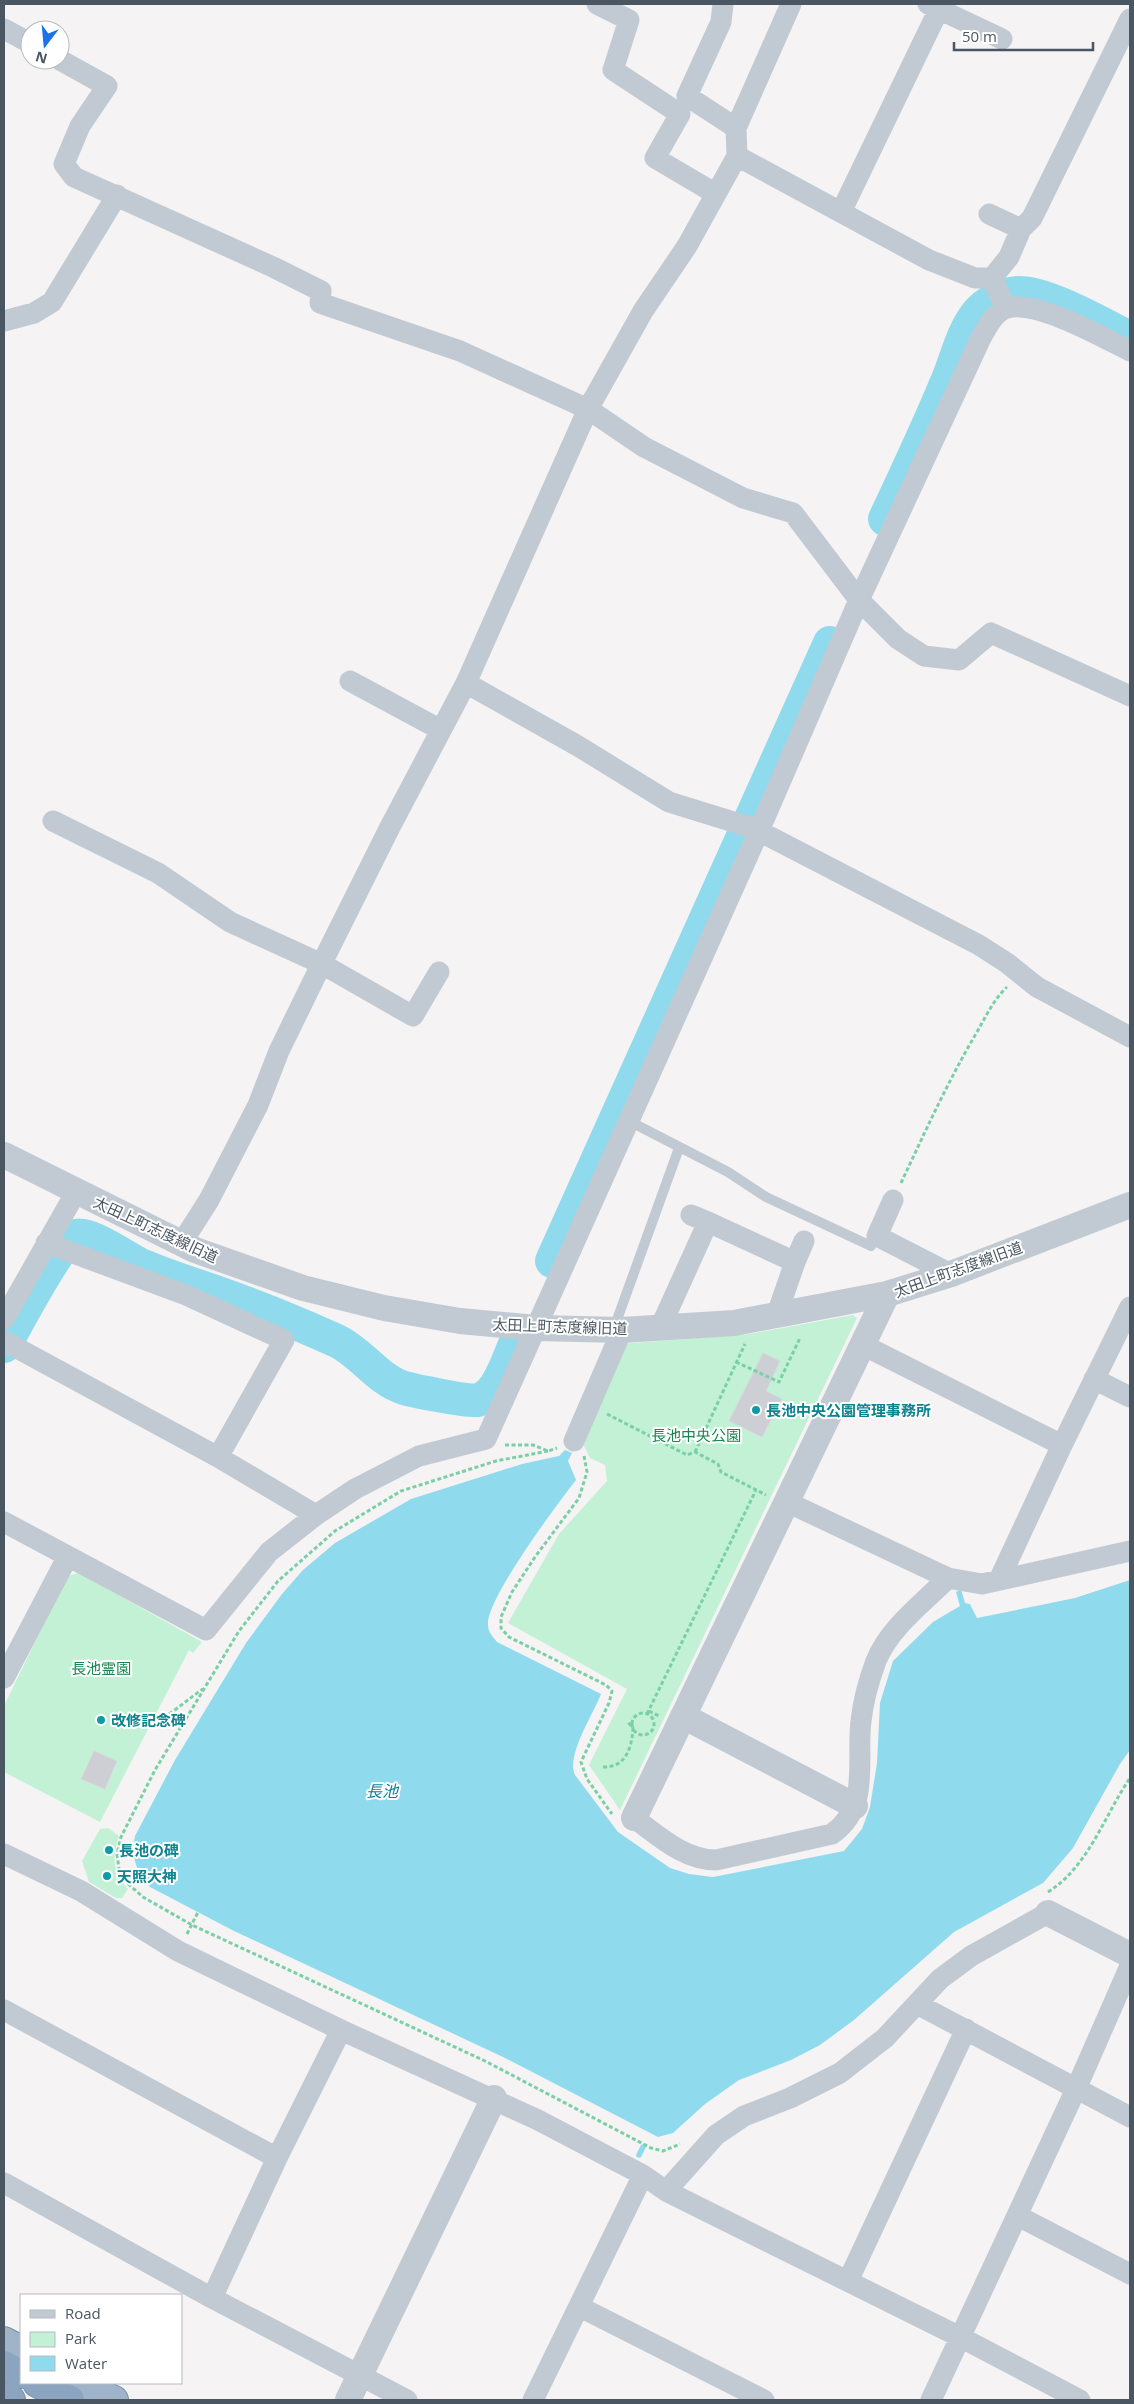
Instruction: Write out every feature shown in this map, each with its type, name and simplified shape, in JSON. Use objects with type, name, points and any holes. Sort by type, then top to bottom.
[{"type":"highway","points":[[4,2341],[20,2349]]},
{"type":"highway","points":[[4,2365],[20,2373]]},
{"type":"highway","points":[[39,2384],[70,2400]]},
{"type":"highway","points":[[83,2384],[114,2400]]},
{"type":"highway","points":[[4,2396],[11,2400]]},
{"type":"street","points":[[597,4],[630,20],[613,70],[680,114],[655,158],[716,194]]},
{"type":"street","points":[[723,4],[720,22],[687,96],[736,128]]},
{"type":"street","points":[[181,1244],[209,1200],[254,1113],[279,1051],[466,683],[588,409],[643,311],[687,246],[737,156],[736,128],[791,4]]},
{"type":"street","points":[[841,212],[934,6],[1002,39]]},
{"type":"street","points":[[994,283],[1009,257],[1021,229],[1032,218],[1130,19]]},
{"type":"street","points":[[4,28],[20,37]]},
{"type":"street","points":[[70,66],[107,86],[80,126],[64,164],[74,177],[117,195],[321,291],[320,303],[460,351],[588,409],[644,447],[744,498],[793,513],[859,600],[898,639],[924,656],[959,660],[991,633],[1130,696]]},
{"type":"street","points":[[737,156],[929,260],[975,278],[994,283],[1006,308]]},
{"type":"street","points":[[4,322],[34,313],[52,302],[117,195]]},
{"type":"street","points":[[989,214],[1021,229]]},
{"type":"street","points":[[4,1522],[206,1630],[269,1552],[316,1515],[355,1489],[419,1456],[486,1439],[561,1268],[629,1121],[750,828],[980,340],[993,318],[1006,308],[1027,307],[1045,313],[1130,351]]},
{"type":"street","points":[[350,681],[441,730]]},
{"type":"street","points":[[466,683],[578,746],[669,802],[750,828],[979,944],[1037,987],[1130,1037]]},
{"type":"street","points":[[53,821],[158,873],[230,922],[322,964],[413,1016],[438,972]]},
{"type":"street","name":"太田上町志度線旧道","points":[[4,1155],[181,1244],[303,1288],[384,1308],[460,1320],[536,1328],[617,1330],[660,1328],[734,1323],[777,1314],[798,1313],[888,1294],[951,1274],[1130,1205]]},
{"type":"street","points":[[4,1319],[56,1247],[76,1192]]},
{"type":"street","points":[[893,1200],[877,1236],[951,1274]]},
{"type":"street","points":[[660,1328],[699,1219],[795,1262]]},
{"type":"street","points":[[777,1314],[804,1241]]},
{"type":"street","points":[[56,1247],[186,1295],[284,1340],[218,1457]]},
{"type":"street","points":[[888,1294],[863,1345],[779,1500],[624,1818],[681,1851],[702,1860],[716,1860],[832,1834],[843,1826],[854,1806],[860,1782],[861,1722],[868,1686],[877,1660],[887,1642],[948,1578]]},
{"type":"street","points":[[999,1580],[1062,1445],[1130,1307]]},
{"type":"street","points":[[574,1441],[617,1330]]},
{"type":"street","points":[[7,1343],[218,1457],[316,1515]]},
{"type":"street","points":[[863,1345],[1062,1445]]},
{"type":"street","points":[[1094,1379],[1130,1397]]},
{"type":"street","points":[[779,1500],[948,1578],[982,1584],[1130,1552]]},
{"type":"street","points":[[4,1678],[68,1556]]},
{"type":"street","points":[[674,1717],[854,1806]]},
{"type":"street","points":[[4,1854],[82,1891],[178,1951],[341,2030],[494,2098],[583,2142],[643,2175],[666,2191],[960,2337],[1080,2400]]},
{"type":"street","points":[[666,2191],[716,2135],[744,2116],[790,2098],[840,2073],[885,2038],[940,1979],[1046,1904],[1130,1955]]},
{"type":"street","points":[[931,2400],[1018,2216],[1130,1966]]},
{"type":"street","points":[[917,2004],[1130,2117]]},
{"type":"street","points":[[4,2010],[277,2158]]},
{"type":"street","points":[[848,2281],[966,2029]]},
{"type":"street","points":[[212,2298],[277,2158],[341,2030]]},
{"type":"street","points":[[348,2400],[494,2098]]},
{"type":"street","points":[[533,2400],[643,2175]]},
{"type":"street","points":[[4,2183],[212,2298],[407,2400]]},
{"type":"street","points":[[1018,2216],[1130,2274]]},
{"type":"street","points":[[580,2307],[764,2400]]},
{"type":"lane","points":[[629,1121],[728,1172],[773,1201],[871,1246],[877,1236]]},
{"type":"lane","points":[[617,1330],[679,1148]]},
{"type":"path","points":[[893,1200],[941,1098],[970,1044],[999,994],[1022,975]]},
{"type":"path","points":[[736,1362],[779,1382],[800,1338]]},
{"type":"path","points":[[589,1405],[687,1455],[695,1452],[746,1341]]},
{"type":"path","points":[[486,1439],[502,1444],[533,1445],[548,1451]]},
{"type":"path","points":[[624,1818],[587,1779],[581,1762],[609,1703],[612,1691],[508,1636],[501,1628],[501,1617],[512,1592],[534,1557],[579,1498],[585,1483],[588,1472],[586,1462],[582,1451],[574,1441],[548,1451],[496,1461],[401,1491],[335,1531],[278,1581],[239,1631],[154,1770],[121,1837],[117,1854],[119,1869],[126,1882],[143,1897],[192,1925],[485,2061],[651,2148],[663,2151],[676,2147],[684,2141]]},
{"type":"path","points":[[695,1452],[718,1464],[721,1472],[779,1500]]},
{"type":"path","points":[[648,1713],[756,1490]]},
{"type":"path","points":[[152,1723],[161,1721],[180,1704],[205,1688]]},
{"type":"path","points":[[603,1767],[612,1767],[620,1763],[629,1752],[635,1716],[641,1713],[648,1713],[674,1717]]},
{"type":"path","points":[[627,1721],[640,1734],[650,1731],[653,1723],[648,1713]]},
{"type":"path","points":[[1046,1904],[1079,1863],[1130,1778]]},
{"type":"path","points":[[192,1925],[198,1912]]},
{"type":"green space","name":"長池中央公園","points":[[853,1315],[857,1318],[620,1810],[589,1765],[627,1689],[508,1623],[559,1534],[607,1481],[605,1465],[590,1458],[580,1438],[621,1344],[749,1334]]},
{"type":"green space","name":"長池霊園","points":[[79,1573],[202,1642],[193,1653],[189,1650],[100,1822],[4,1772],[4,1706],[67,1576]]},
{"type":"green space","points":[[108,1828],[119,1836],[115,1851],[116,1870],[128,1889],[122,1898],[116,1898],[89,1882],[82,1861],[100,1829]]},
{"type":"water","name":"長池","points":[[565,1450],[572,1453],[568,1461],[576,1480],[524,1551],[510,1574],[490,1612],[489,1630],[497,1642],[601,1694],[577,1746],[573,1767],[575,1775],[618,1832],[670,1868],[689,1874],[713,1877],[844,1851],[862,1829],[870,1807],[877,1763],[880,1703],[893,1661],[933,1622],[960,1606],[956,1592],[961,1589],[965,1603],[970,1604],[977,1618],[1075,1598],[1130,1580],[1130,1750],[1120,1764],[1073,1848],[1043,1883],[954,1932],[854,2020],[820,2045],[791,2060],[739,2080],[705,2104],[673,2133],[658,2137],[503,2057],[234,1931],[150,1887],[138,1870],[134,1858],[135,1836],[175,1760],[246,1643],[282,1594],[303,1570],[335,1543],[411,1499],[522,1464],[559,1456]]},
{"type":"building","name":"長池中央公園管理事務所","points":[[763,1353],[780,1361],[766,1391],[782,1399],[762,1437],[729,1421]]},
{"type":"building","points":[[94,1751],[117,1761],[105,1789],[81,1779]]},
{"type":"waterway","points":[[885,519],[950,376],[966,331],[976,315],[985,306],[1007,295],[1018,293],[1030,294],[1075,310],[1130,338]]},
{"type":"waterway","points":[[552,1261],[830,643]]},
{"type":"waterway","points":[[4,1346],[48,1269],[68,1242],[76,1236],[90,1238],[153,1270],[250,1305],[337,1341],[354,1352],[386,1379],[404,1388],[454,1398],[478,1400],[485,1397],[497,1384],[516,1342]]},
{"type":"waterway","points":[[639,2155],[643,2147]]},
{"type":"place","name":"長池中央公園管理事務所","points":[[756,1410]]},
{"type":"place","name":"改修記念碑","points":[[101,1720]]},
{"type":"place","name":"長池の碑","points":[[109,1850]]},
{"type":"place","name":"天照大神","points":[[107,1876]]}]
